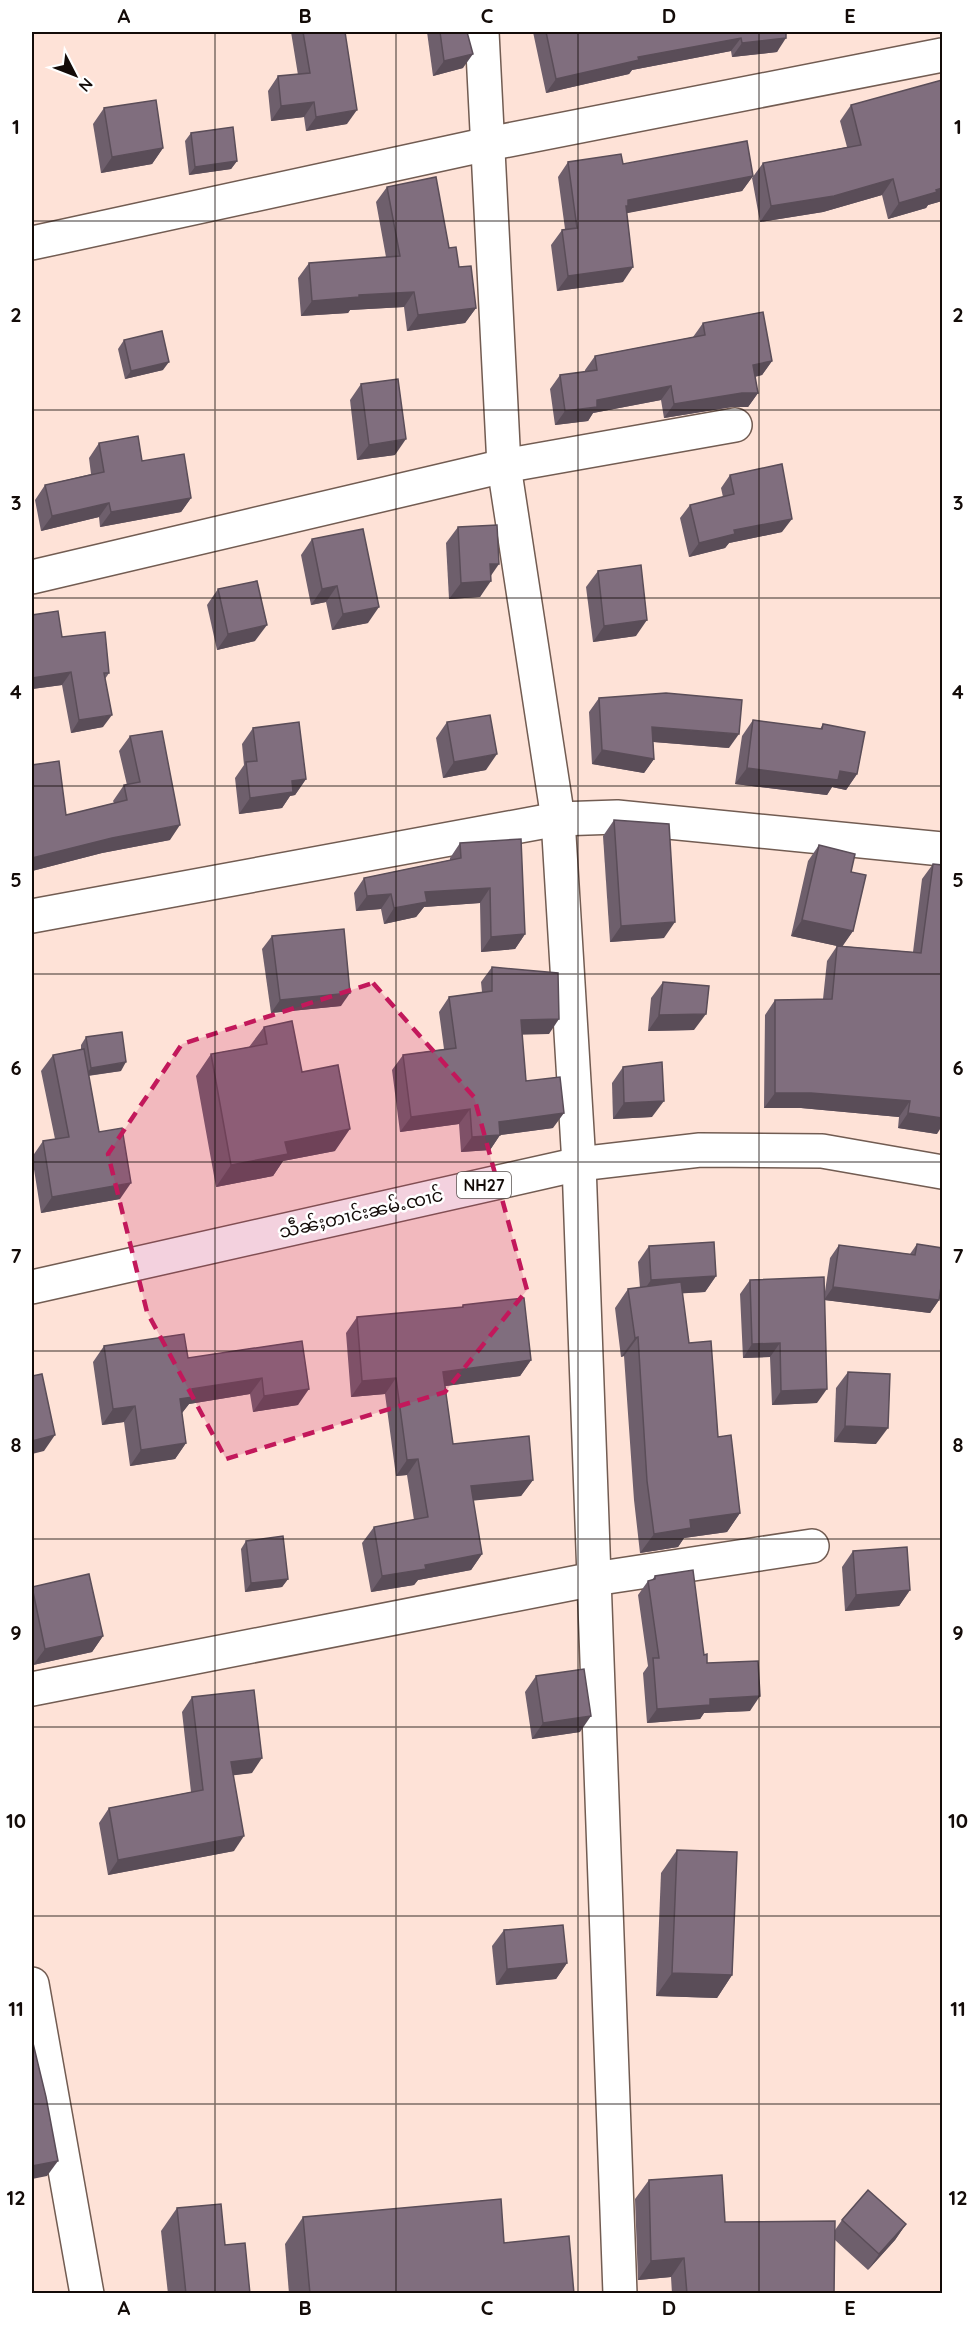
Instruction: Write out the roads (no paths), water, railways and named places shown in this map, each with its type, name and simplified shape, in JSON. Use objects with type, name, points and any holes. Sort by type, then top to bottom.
[{"type":"main road","points":[[482,32],[504,466],[558,819],[579,1164],[620,2294]]},
{"type":"main road","points":[[32,243],[488,144],[942,55]]},
{"type":"main road","points":[[32,577],[504,466],[735,425]]},
{"type":"main road","points":[[32,916],[558,819],[616,817],[942,849]]},
{"type":"main road","name":"သဵၼ်ႈတၢင်းၼမ်ႉၸၢင်","points":[[32,1287],[579,1164],[700,1150],[822,1151],[942,1172]]},
{"type":"main road","points":[[32,1689],[594,1580],[812,1546]]},
{"type":"main road","points":[[32,1984],[35,2024],[87,2294]]}]
